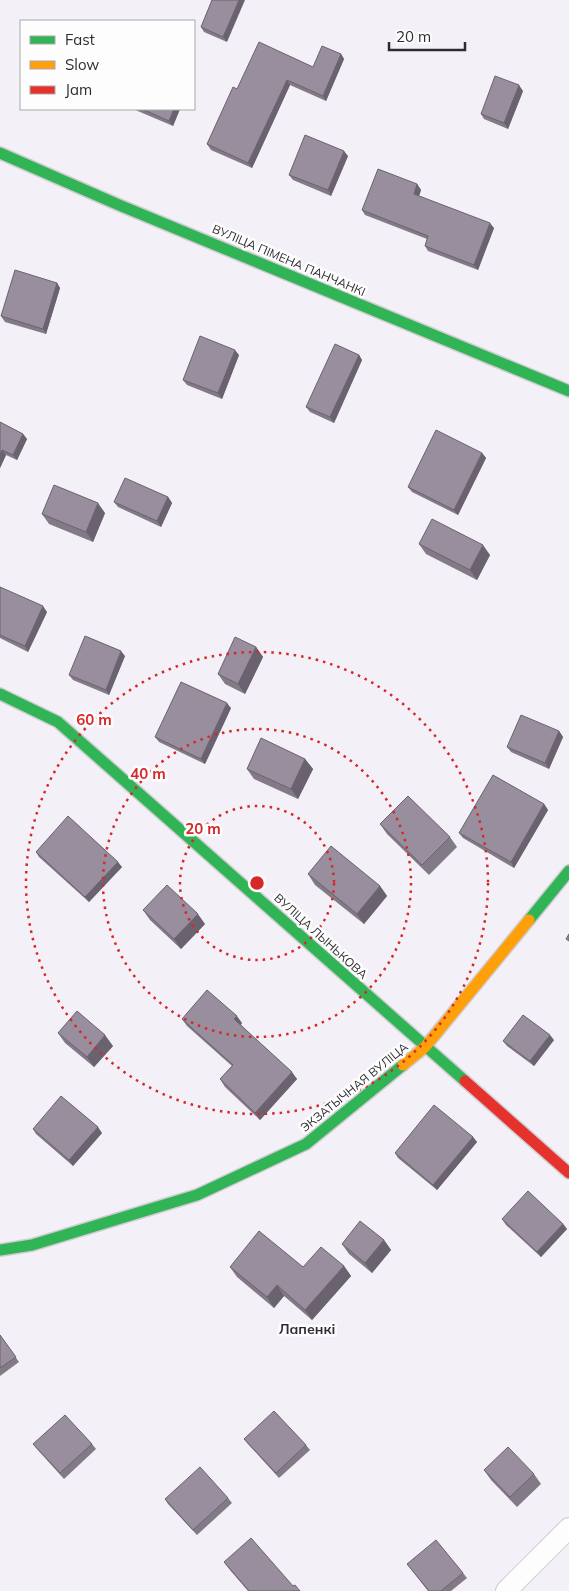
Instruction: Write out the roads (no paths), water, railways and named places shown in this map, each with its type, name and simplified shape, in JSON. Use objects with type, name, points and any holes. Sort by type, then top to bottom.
[{"type":"street","name":"ВУЛІЦА ПІМЕНА ПАНЧАНКІ","points":[[0,152],[119,205],[569,391]]},
{"type":"street","name":"ВУЛІЦА ЛЫНЬКОВА","points":[[0,694],[58,722],[569,1173]]},
{"type":"street","name":"ЭКЗАТЫЧНАЯ ВУЛІЦА","points":[[0,1250],[32,1246],[197,1195],[306,1144],[425,1047],[569,871]]},
{"type":"street","points":[[506,1591],[569,1528]]},
{"type":"district","name":"Лапенкі","points":[[307,1329]]}]
